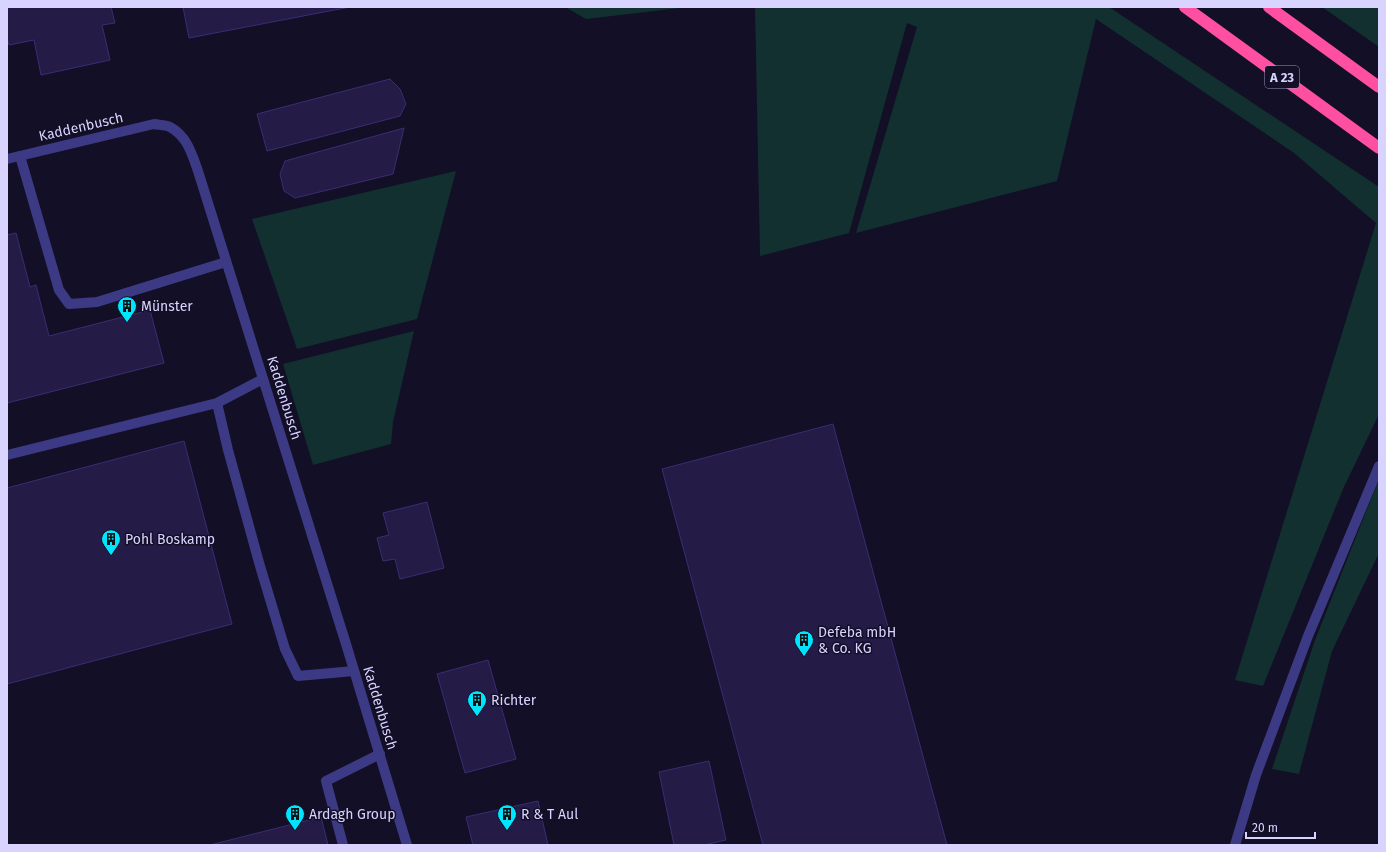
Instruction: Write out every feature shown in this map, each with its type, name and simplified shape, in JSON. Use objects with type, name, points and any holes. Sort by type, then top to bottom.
[{"type":"highway","name":"A 23","points":[[1185,7],[1379,148]]},
{"type":"highway","points":[[1269,7],[1379,87]]},
{"type":"street","name":"Kaddenbusch","points":[[7,159],[154,124],[169,126],[181,136],[189,146],[380,754],[407,845]]},
{"type":"street","points":[[20,156],[59,290],[69,304],[97,302],[226,262]]},
{"type":"street","points":[[7,455],[217,403],[263,379]]},
{"type":"street","points":[[217,403],[228,450],[260,566],[285,649],[298,676],[354,671]]},
{"type":"street","points":[[1235,845],[1256,775],[1308,636],[1379,466]]},
{"type":"street","points":[[343,845],[326,781],[380,754]]},
{"type":"green space","points":[[565,7],[689,7],[586,19]]},
{"type":"green space","points":[[755,7],[1109,7],[1379,187],[1379,414],[1343,489],[1263,686],[1235,680],[1376,223],[1294,153],[1096,19],[1057,181],[856,233],[917,27],[907,23],[849,233],[760,256]]},
{"type":"green space","points":[[1322,7],[1379,7],[1379,47]]},
{"type":"green space","points":[[456,171],[417,319],[297,349],[252,219]]},
{"type":"green space","points":[[414,331],[393,422],[391,444],[313,465],[283,364]]},
{"type":"green space","points":[[1379,479],[1379,553],[1332,651],[1299,774],[1272,769],[1315,640]]},
{"type":"building","points":[[7,7],[111,7],[115,23],[102,25],[110,60],[41,75],[34,40],[9,45],[7,37]]},
{"type":"building","points":[[183,7],[350,7],[189,38]]},
{"type":"building","points":[[390,79],[400,89],[406,104],[400,116],[267,151],[257,114]]},
{"type":"building","points":[[404,128],[393,174],[295,198],[284,191],[280,174],[285,161]]},
{"type":"building","name":"Münster","points":[[16,233],[30,287],[36,285],[49,336],[150,310],[164,363],[7,403],[7,235]]},
{"type":"building","name":"Defeba mbH & Co. KG","points":[[833,424],[947,845],[763,845],[662,469]]},
{"type":"building","name":"Pohl Boskamp","points":[[184,441],[232,624],[7,684],[7,488]]},
{"type":"building","points":[[427,502],[444,568],[400,579],[395,559],[383,561],[377,538],[389,535],[383,513]]},
{"type":"building","name":"Richter","points":[[488,660],[516,759],[465,773],[437,674]]},
{"type":"building","points":[[709,761],[726,840],[704,845],[674,845],[659,772]]},
{"type":"building","name":"R & T Aul","points":[[538,801],[548,845],[473,845],[466,817]]},
{"type":"building","name":"Ardagh Group","points":[[321,817],[328,845],[210,845]]},
{"type":"place","name":"Münster","points":[[127,323]]},
{"type":"place","name":"Pohl Boskamp","points":[[111,556]]},
{"type":"place","name":"Defeba mbH & Co. KG","points":[[804,657]]},
{"type":"place","name":"Richter","points":[[477,717]]},
{"type":"place","name":"Ardagh Group","points":[[295,831]]},
{"type":"place","name":"R & T Aul","points":[[507,831]]}]
